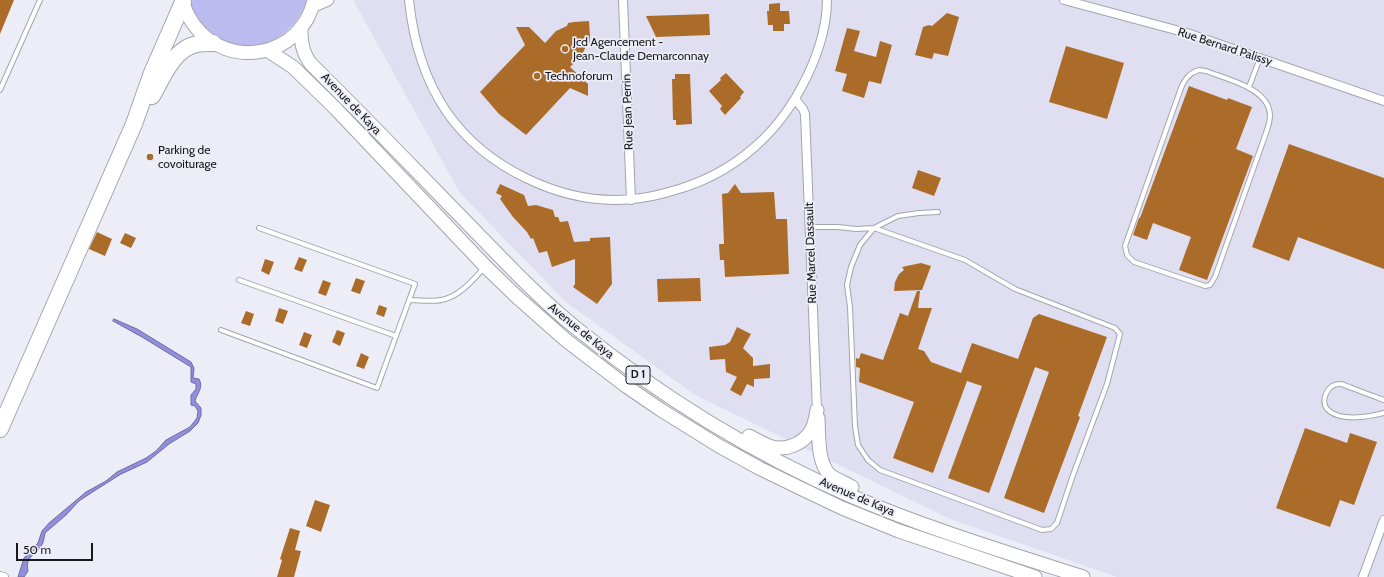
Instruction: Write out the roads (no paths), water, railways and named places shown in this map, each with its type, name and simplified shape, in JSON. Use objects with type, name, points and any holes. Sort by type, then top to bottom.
[{"type":"highway","points":[[0,429],[134,124],[152,73],[183,1]]},
{"type":"highway","points":[[134,124],[178,53],[197,44],[213,43]]},
{"type":"main road","points":[[183,1],[190,18],[200,32],[213,43],[225,49],[253,53],[280,45],[292,37],[301,27],[313,3]]},
{"type":"main road","name":"Avenue de Kaya","points":[[301,27],[301,41],[303,49],[311,64],[552,308],[637,375],[697,416],[726,433],[799,472],[849,495],[952,534],[1083,577]]},
{"type":"main road","name":"Avenue de Kaya","points":[[267,50],[293,67],[336,109],[486,266],[542,319],[595,363],[661,410],[726,449],[800,488],[870,520],[938,545],[1035,577]]},
{"type":"main road","points":[[552,308],[619,352],[702,410],[770,446],[788,447],[802,441],[812,428],[817,410]]},
{"type":"main road","points":[[817,410],[820,454],[823,465],[829,474],[837,480],[952,534]]},
{"type":"street","points":[[313,3],[328,0]]},
{"type":"street","points":[[409,0],[414,38],[422,64],[433,88],[446,111],[463,132],[482,150],[522,177],[546,187],[586,197],[631,200],[664,194],[689,186],[723,171],[760,143],[779,123],[807,77],[816,54],[823,29],[826,0]]},
{"type":"street","name":"Rue Jean Perrin","points":[[623,0],[631,200]]},
{"type":"street","name":"Rue Bernard Palissy","points":[[1064,0],[1187,33],[1384,101]]},
{"type":"street","name":"Rue Marcel Dassault","points":[[795,99],[804,109],[805,114],[817,410]]},
{"type":"street","points":[[1363,577],[1384,520]]},
{"type":"street","points":[[0,576],[4,577]]},
{"type":"lane","points":[[0,90],[40,0]]},
{"type":"lane","points":[[1249,87],[1260,58]]},
{"type":"lane","points":[[1199,70],[1206,71],[1249,87],[1258,93],[1268,106],[1270,114],[1269,122],[1213,282],[1210,285],[1200,285],[1140,264],[1130,259],[1126,251],[1126,240],[1181,88],[1187,76],[1199,70]]},
{"type":"lane","points":[[810,227],[838,227],[856,229],[874,228],[965,260],[1015,289],[1116,328],[1120,334],[1107,384],[1057,523],[1051,529],[1042,530],[880,470],[868,460],[858,445],[855,426],[850,307],[847,285],[851,267],[860,245],[874,228],[898,216],[938,212]]},
{"type":"lane","points":[[221,330],[376,388],[396,336],[415,284],[259,228]]},
{"type":"lane","points":[[409,300],[441,300],[452,296],[466,288],[486,266]]},
{"type":"lane","points":[[239,280],[396,336]]},
{"type":"lane","points":[[1384,400],[1340,384],[1331,387],[1327,391],[1324,400],[1325,406],[1328,410],[1342,416],[1361,417],[1374,416],[1384,413]]},
{"type":"place","name":"Jcd Agencement - Jean-Claude Demarconnay","points":[[565,49]]},
{"type":"place","name":"Technoforum","points":[[537,76]]},
{"type":"place","name":"Parking de covoiturage","points":[[150,157]]}]
